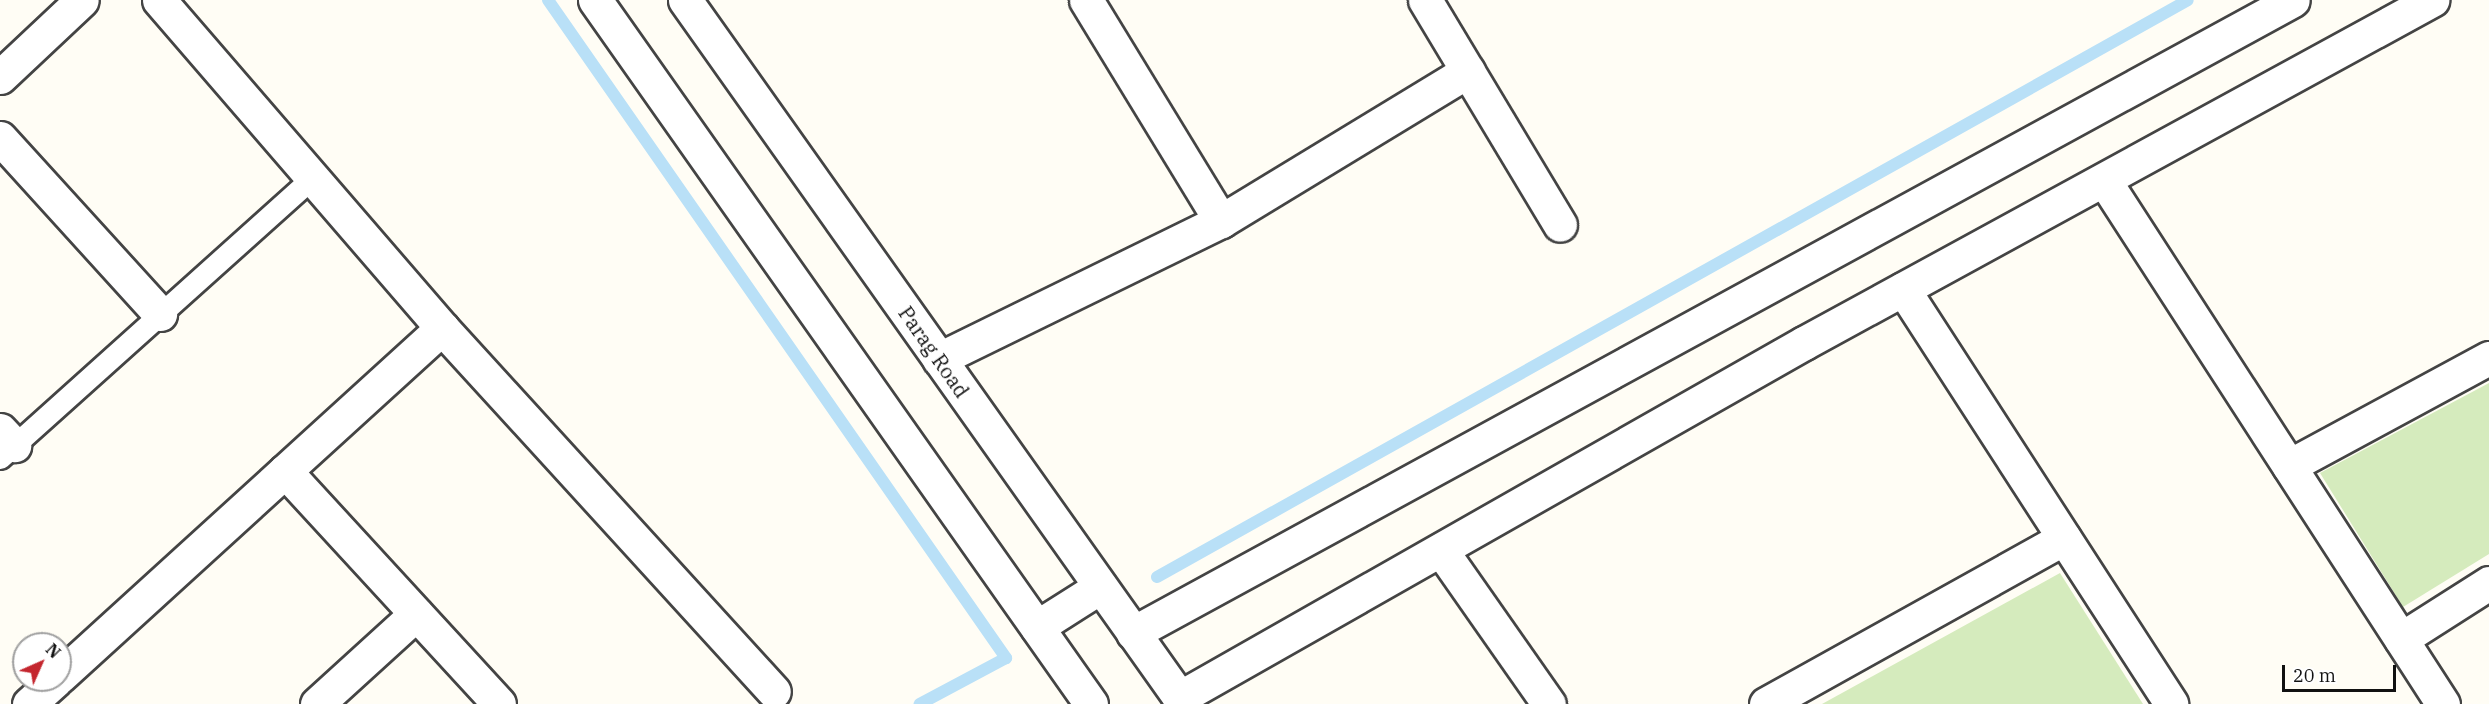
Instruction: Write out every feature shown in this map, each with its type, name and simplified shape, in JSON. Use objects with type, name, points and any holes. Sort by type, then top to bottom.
[{"type":"street","points":[[3,70],[82,0]]},
{"type":"street","points":[[159,0],[442,328],[774,691]]},
{"type":"street","points":[[595,0],[1091,704]]},
{"type":"street","name":"Parag Road","points":[[685,0],[1181,701]]},
{"type":"street","points":[[1086,0],[1221,221]]},
{"type":"street","points":[[1425,0],[1560,225]]},
{"type":"street","points":[[1133,633],[2293,0]]},
{"type":"street","points":[[1181,701],[1441,550],[1903,289],[2432,0]]},
{"type":"street","points":[[939,359],[1221,221],[1468,71]]},
{"type":"street","points":[[0,138],[160,315]]},
{"type":"street","points":[[2104,180],[2443,704]]},
{"type":"street","points":[[1903,289],[2171,704]]},
{"type":"street","points":[[72,665],[442,328]]},
{"type":"street","points":[[2289,466],[2489,358]]},
{"type":"street","points":[[285,471],[499,704]]},
{"type":"street","points":[[1766,704],[2064,538]]},
{"type":"street","points":[[1441,550],[1549,704]]},
{"type":"street","points":[[2401,639],[2489,583]]},
{"type":"street","points":[[1037,627],[1100,587]]},
{"type":"street","points":[[317,704],[416,614]]},
{"type":"street","points":[[29,704],[42,692]]},
{"type":"lane","points":[[5,445],[160,315],[312,178]]},
{"type":"green space","points":[[2489,383],[2489,554],[2403,607],[2320,473]]},
{"type":"green space","points":[[2060,573],[2143,704],[1822,704]]},
{"type":"waterway","points":[[548,0],[1006,658],[920,704]]},
{"type":"waterway","points":[[1157,577],[2188,0]]}]
